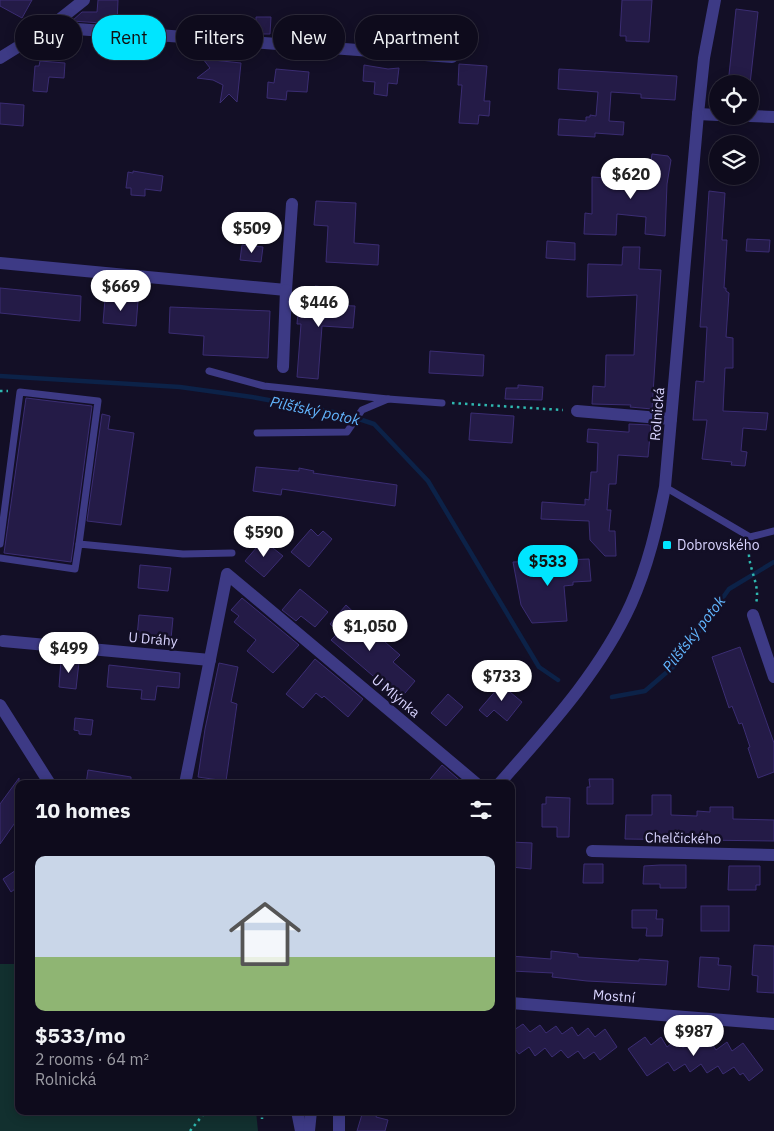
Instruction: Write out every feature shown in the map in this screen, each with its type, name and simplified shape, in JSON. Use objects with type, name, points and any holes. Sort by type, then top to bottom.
[{"type":"street","points":[[65,15],[84,0]]},
{"type":"street","name":"Rolnická","points":[[502,780],[576,692],[607,649],[642,576],[656,532],[665,487],[704,58],[715,0]]},
{"type":"street","points":[[82,29],[355,50]]},
{"type":"street","points":[[0,58],[15,49]]},
{"type":"street","points":[[698,114],[709,114]]},
{"type":"street","points":[[759,116],[774,117]]},
{"type":"street","points":[[283,367],[292,204]]},
{"type":"street","points":[[0,262],[286,290]]},
{"type":"street","points":[[577,411],[671,419]]},
{"type":"street","name":"U Mlýnka","points":[[210,660],[227,574],[472,780]]},
{"type":"street","points":[[753,615],[774,677]]},
{"type":"street","name":"U Dráhy","points":[[3,640],[210,660]]},
{"type":"street","points":[[187,780],[210,660]]},
{"type":"street","points":[[0,706],[47,780]]},
{"type":"street","name":"Chelčického","points":[[592,851],[774,855]]},
{"type":"street","name":"Mostní","points":[[515,1003],[774,1024]]},
{"type":"street","points":[[298,1115],[301,1131]]},
{"type":"street","points":[[309,1131],[311,1115]]},
{"type":"street","points":[[338,1131],[340,1115]]},
{"type":"lane","points":[[209,371],[264,386],[442,403]]},
{"type":"lane","points":[[0,544],[20,392],[98,401],[75,569],[0,558]]},
{"type":"lane","points":[[257,433],[347,432],[362,410],[388,398]]},
{"type":"lane","points":[[665,487],[750,536],[774,531]]},
{"type":"lane","points":[[79,544],[183,554],[232,553]]},
{"type":"path","points":[[442,403],[577,411]]},
{"type":"path","points":[[748,555],[758,595]]},
{"type":"path","points":[[190,1131],[203,1115]]},
{"type":"green space","points":[[0,964],[15,964],[15,1115],[256,1115],[258,1131],[0,1131]]},
{"type":"building","points":[[0,0],[32,0],[24,15],[16,15],[0,6]]},
{"type":"building","points":[[98,0],[118,0],[117,15],[92,15],[92,22],[82,22],[82,15],[79,15],[82,12],[97,12]]},
{"type":"building","points":[[622,0],[652,0],[649,42],[626,41],[626,36],[620,36]]},
{"type":"building","points":[[736,9],[758,12],[751,75],[729,75]]},
{"type":"building","points":[[263,17],[271,17],[270,34],[263,34]]},
{"type":"building","points":[[204,60],[241,63],[237,102],[229,94],[220,103],[223,85],[213,80],[197,78],[210,68]]},
{"type":"building","points":[[40,61],[65,63],[64,78],[49,77],[47,92],[33,91],[35,66],[39,66]]},
{"type":"building","points":[[459,64],[487,66],[484,101],[490,101],[489,116],[479,115],[478,124],[459,123],[462,85],[458,85]]},
{"type":"building","points":[[364,65],[388,69],[399,68],[397,84],[388,83],[387,96],[374,94],[375,82],[363,81]]},
{"type":"building","points":[[276,69],[309,72],[307,92],[287,91],[286,100],[267,98],[268,82],[274,83]]},
{"type":"building","points":[[559,69],[677,76],[675,100],[641,98],[641,94],[611,92],[609,121],[624,122],[623,135],[595,133],[595,137],[558,135],[559,119],[586,121],[586,117],[590,117],[590,115],[596,116],[598,92],[558,89]]},
{"type":"building","points":[[0,103],[24,105],[23,126],[0,124]]},
{"type":"building","points":[[652,154],[668,156],[671,160],[667,184],[665,236],[645,234],[646,217],[617,214],[616,235],[584,234],[585,213],[592,214],[592,177],[637,180],[641,172],[650,170]]},
{"type":"building","points":[[133,171],[163,176],[161,191],[145,189],[145,196],[131,195],[131,188],[126,188],[128,172],[133,173]]},
{"type":"building","points":[[709,191],[725,193],[722,240],[727,240],[724,288],[729,293],[726,337],[733,338],[733,368],[725,368],[723,411],[768,413],[766,430],[743,428],[741,451],[747,452],[745,466],[731,465],[732,462],[702,459],[707,420],[693,420],[696,381],[704,382],[707,327],[700,327]]},
{"type":"building","points":[[316,201],[356,203],[354,243],[379,245],[378,265],[326,262],[328,226],[314,225]]},
{"type":"building","points":[[747,239],[770,240],[769,252],[746,251]]},
{"type":"building","points":[[547,241],[575,243],[575,260],[546,258]]},
{"type":"building","points":[[242,245],[263,247],[261,262],[240,260]]},
{"type":"building","points":[[623,247],[640,247],[639,269],[661,270],[652,409],[630,407],[631,405],[592,404],[593,386],[605,387],[606,355],[634,355],[637,295],[587,297],[588,264],[622,265]]},
{"type":"building","points":[[315,286],[334,288],[333,305],[355,306],[353,328],[322,326],[318,379],[297,377],[301,324],[297,324],[299,300],[314,301]]},
{"type":"building","points":[[0,288],[81,296],[80,321],[0,313]]},
{"type":"building","points":[[105,299],[138,301],[136,326],[103,323]]},
{"type":"building","points":[[170,307],[270,311],[268,358],[203,355],[204,336],[169,333]]},
{"type":"building","points":[[430,351],[484,355],[483,376],[429,373]]},
{"type":"building","points":[[518,385],[543,387],[542,400],[505,399],[506,388],[518,388]]},
{"type":"building","points":[[26,398],[92,406],[71,562],[4,553]]},
{"type":"building","points":[[471,413],[514,416],[512,443],[469,440]]},
{"type":"building","points":[[102,414],[110,416],[108,429],[134,433],[121,525],[87,521]]},
{"type":"building","points":[[629,424],[651,425],[648,457],[618,455],[616,484],[609,484],[607,510],[611,510],[609,531],[615,531],[616,556],[605,556],[590,540],[589,521],[541,519],[542,502],[585,505],[585,499],[589,500],[591,472],[597,472],[598,443],[587,442],[588,429],[629,432]]},
{"type":"building","points":[[256,467],[299,471],[299,468],[314,471],[313,473],[397,485],[395,506],[282,489],[281,495],[253,491]]},
{"type":"building","points":[[311,529],[318,536],[323,531],[332,539],[309,567],[291,552]]},
{"type":"building","points":[[263,540],[283,556],[264,577],[245,561]]},
{"type":"building","points":[[589,559],[591,581],[573,582],[573,585],[564,586],[567,621],[532,623],[521,605],[513,562]]},
{"type":"building","points":[[140,565],[171,568],[168,591],[138,588]]},
{"type":"building","points":[[300,589],[328,612],[315,627],[301,616],[296,621],[282,610]]},
{"type":"building","points":[[242,598],[299,645],[273,673],[247,651],[256,640],[234,622],[239,616],[231,610]]},
{"type":"building","points":[[346,605],[362,622],[400,655],[393,662],[415,681],[400,699],[331,640],[339,632],[330,624]]},
{"type":"building","points":[[139,615],[173,618],[171,639],[137,637]]},
{"type":"building","points":[[740,647],[774,743],[774,772],[758,778],[742,723],[739,724],[732,706],[729,708],[712,657]]},
{"type":"building","points":[[315,659],[363,699],[348,717],[324,696],[322,698],[316,693],[303,708],[286,694]]},
{"type":"building","points":[[61,660],[79,662],[76,689],[59,687]]},
{"type":"building","points":[[219,663],[238,667],[231,702],[237,704],[226,780],[198,777],[205,729]]},
{"type":"building","points":[[109,665],[180,673],[179,688],[157,686],[155,700],[141,699],[142,690],[107,687]]},
{"type":"building","points":[[505,680],[514,688],[510,692],[522,702],[507,721],[494,710],[487,717],[479,710]]},
{"type":"building","points":[[448,694],[463,707],[446,726],[431,713]]},
{"type":"building","points":[[75,718],[93,720],[91,735],[79,734],[79,731],[74,730]]},
{"type":"building","points":[[442,765],[459,780],[429,780]]},
{"type":"building","points":[[88,770],[131,777],[131,780],[87,780]]},
{"type":"building","points":[[589,779],[613,779],[613,804],[587,804],[587,787],[590,787]]},
{"type":"building","points":[[15,783],[15,823],[0,844],[0,804]]},
{"type":"building","points":[[652,795],[671,795],[671,815],[697,816],[697,811],[710,812],[710,807],[733,807],[733,819],[774,820],[774,841],[625,839],[626,815],[652,815]]},
{"type":"building","points":[[546,797],[570,798],[569,837],[557,837],[557,827],[542,827],[542,804],[546,804]]},
{"type":"building","points":[[515,842],[532,843],[531,869],[515,867]]},
{"type":"building","points":[[584,864],[603,864],[603,883],[583,883]]},
{"type":"building","points":[[686,865],[686,888],[660,888],[660,884],[643,884],[644,866]]},
{"type":"building","points":[[729,866],[760,866],[760,885],[756,885],[756,890],[728,890]]},
{"type":"building","points":[[15,871],[15,889],[11,892],[3,879]]},
{"type":"building","points":[[701,906],[729,906],[729,931],[701,931]]},
{"type":"building","points":[[632,910],[657,910],[656,919],[663,919],[662,936],[646,936],[647,928],[632,928]]},
{"type":"building","points":[[754,945],[774,946],[774,993],[757,992],[758,976],[752,975]]},
{"type":"building","points":[[551,951],[578,954],[578,957],[668,961],[666,985],[587,981],[552,977],[553,973],[515,971],[515,956],[551,959]]},
{"type":"building","points":[[700,957],[719,958],[718,965],[731,966],[729,990],[698,987]]},
{"type":"building","points":[[523,1024],[530,1032],[540,1025],[546,1033],[556,1026],[562,1034],[572,1027],[578,1036],[588,1028],[595,1037],[605,1029],[617,1047],[600,1060],[594,1052],[584,1059],[578,1051],[568,1058],[561,1050],[552,1057],[545,1048],[535,1056],[529,1047],[519,1054],[515,1049],[515,1029]]},
{"type":"building","points":[[645,1037],[651,1045],[661,1037],[667,1047],[678,1038],[683,1048],[694,1039],[700,1048],[710,1041],[716,1050],[727,1042],[732,1051],[743,1043],[763,1070],[749,1081],[743,1073],[740,1075],[734,1067],[723,1074],[718,1066],[707,1073],[701,1064],[690,1072],[685,1064],[674,1071],[668,1062],[647,1076],[628,1049]]},
{"type":"building","points":[[362,1115],[377,1115],[376,1117],[388,1120],[385,1131],[357,1131]]},
{"type":"waterway","name":"Pilšťský potok","points":[[0,376],[180,387],[252,397],[344,414],[374,424],[428,481],[539,667],[558,680]]},
{"type":"waterway","name":"Pilšťský potok","points":[[612,697],[645,691],[674,666],[729,589],[774,562]]},
{"type":"place","name":"Dobrovského","points":[[667,545]]}]
